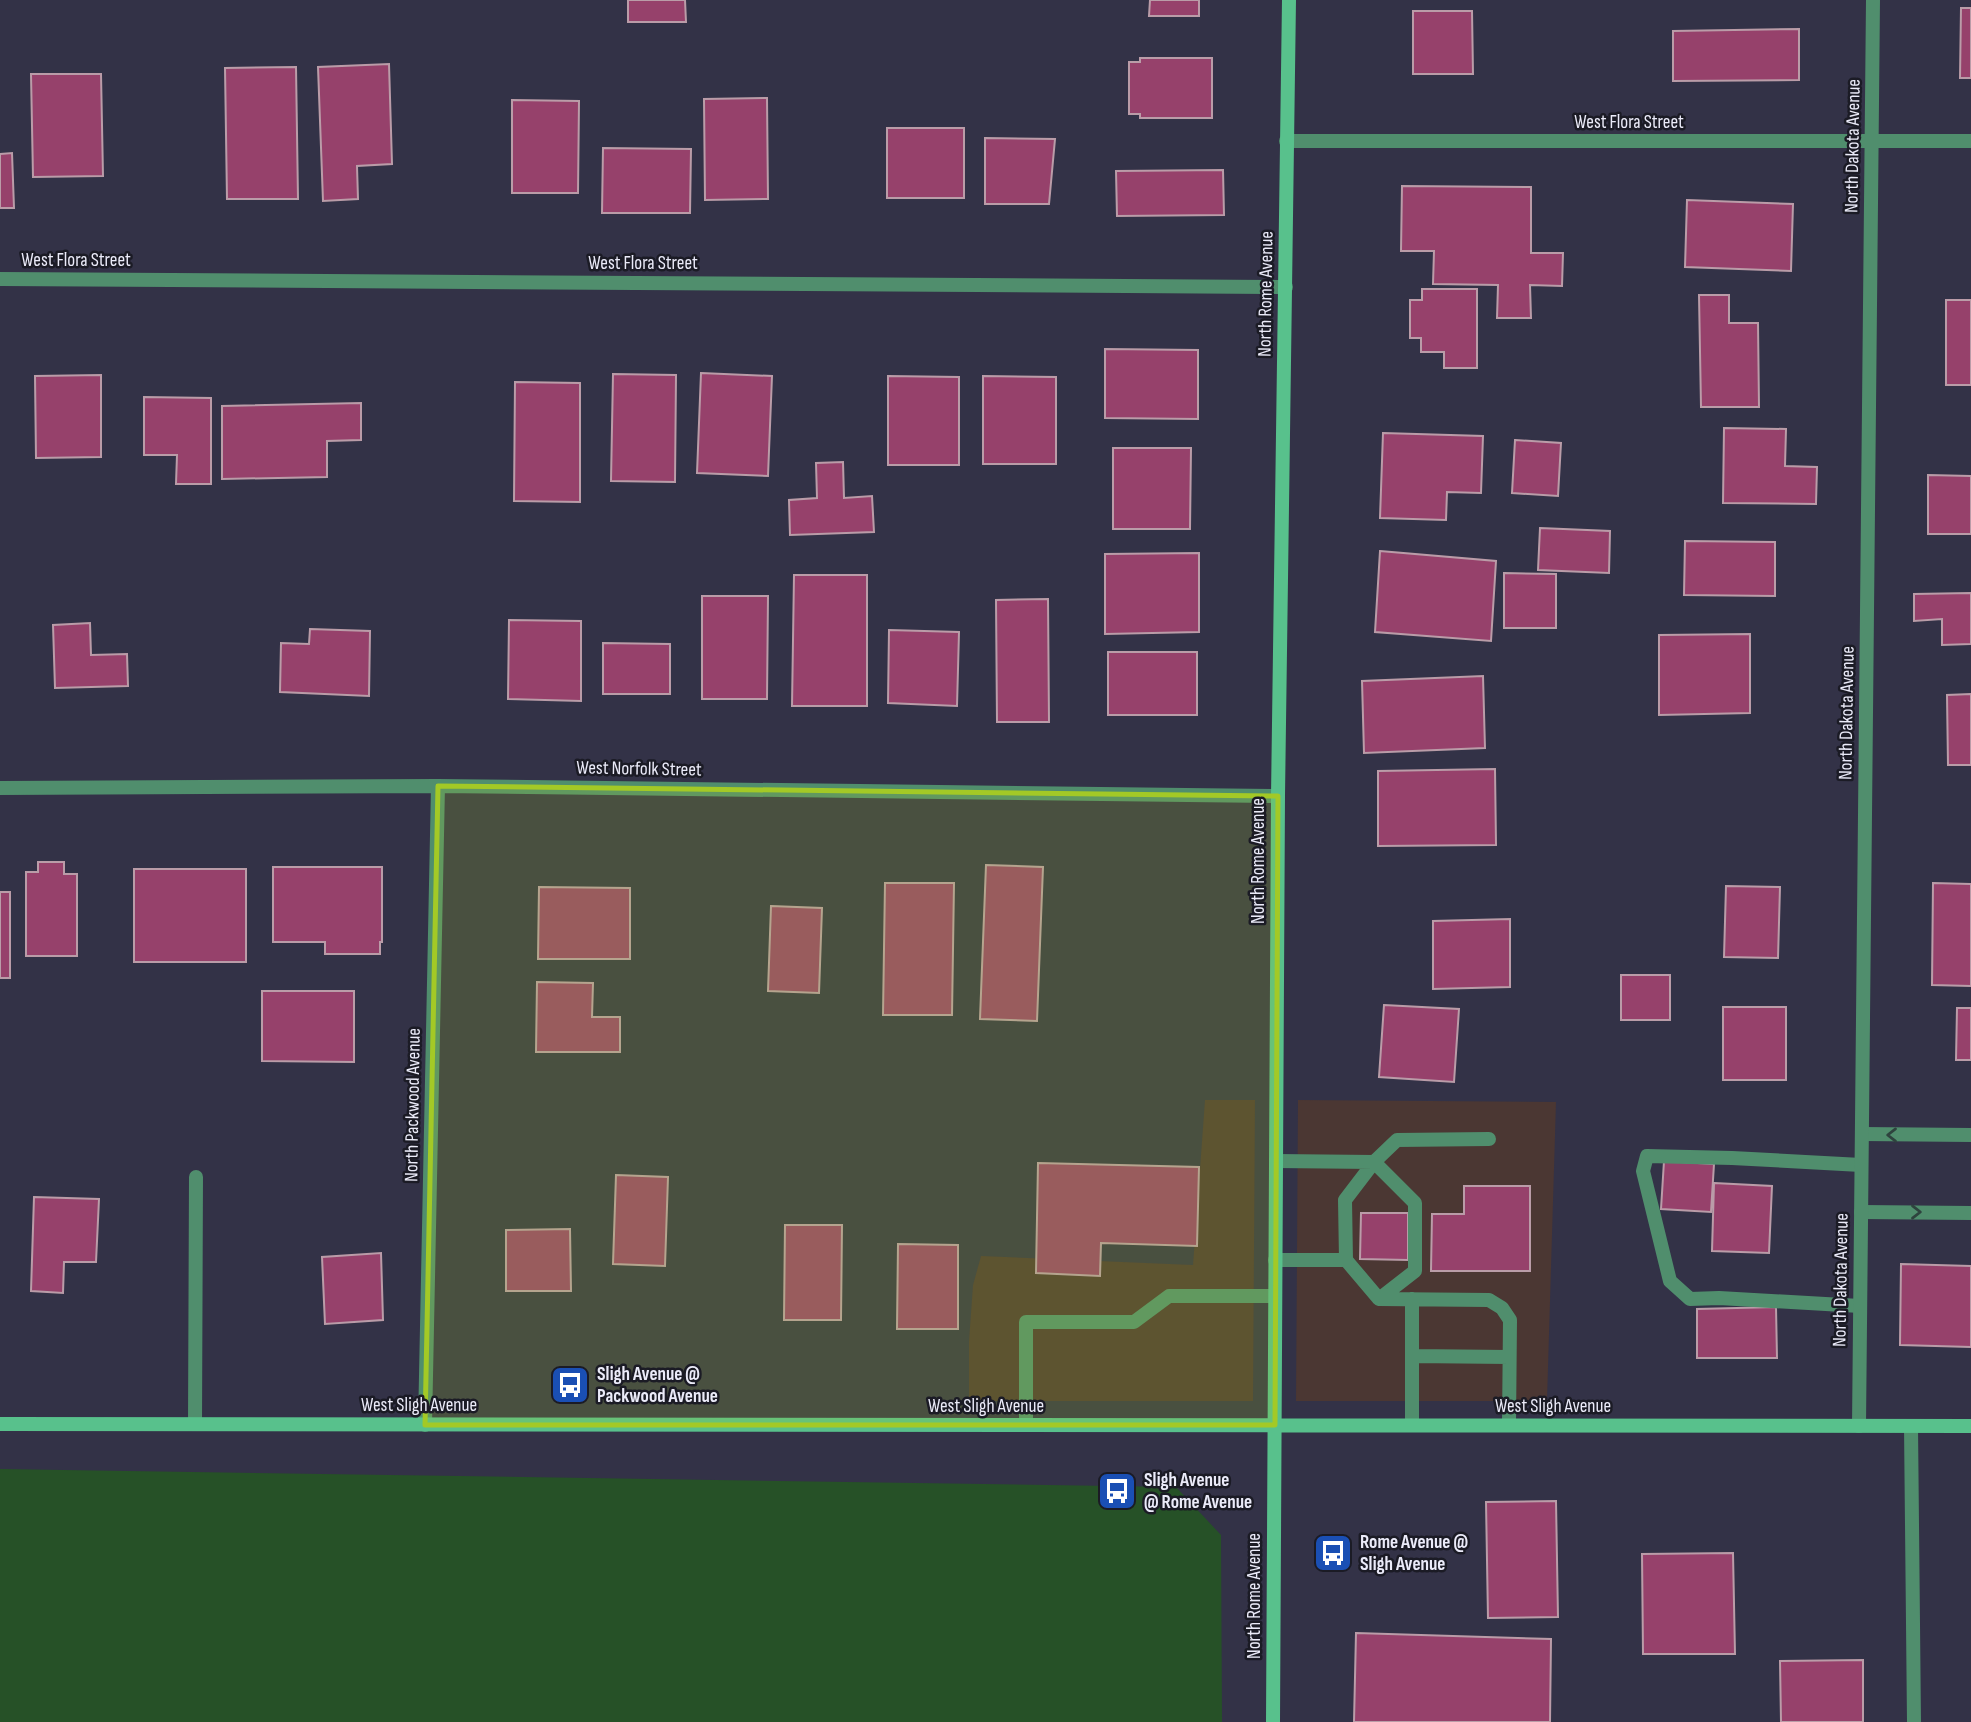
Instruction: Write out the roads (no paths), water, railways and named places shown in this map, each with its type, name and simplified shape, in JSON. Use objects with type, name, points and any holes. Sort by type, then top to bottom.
[{"type":"main road","name":"North Rome Avenue","points":[[1273,1722],[1278,796],[1289,0]]},
{"type":"main road","name":"West Sligh Avenue","points":[[0,1424],[1971,1426]]},
{"type":"street","name":"North Dakota Avenue","points":[[1859,1426],[1873,0]]},
{"type":"street","name":"West Flora Street","points":[[1286,141],[1971,141]]},
{"type":"street","name":"West Flora Street","points":[[0,279],[1286,287]]},
{"type":"street","name":"West Norfolk Street","points":[[0,788],[438,786],[1278,796]]},
{"type":"street","name":"North Packwood Avenue","points":[[425,1425],[438,786]]},
{"type":"street","points":[[1862,1134],[1971,1135]]},
{"type":"street","points":[[1489,1139],[1397,1140],[1374,1162],[1345,1200],[1346,1260],[1379,1299],[1489,1300],[1502,1308],[1510,1320],[1509,1425]]},
{"type":"street","points":[[1860,1306],[1719,1297],[1689,1299],[1671,1281],[1643,1171],[1647,1156],[1861,1166]]},
{"type":"street","points":[[1276,1161],[1374,1162],[1415,1203],[1415,1271],[1379,1299]]},
{"type":"street","points":[[195,1424],[196,1177]]},
{"type":"street","points":[[1861,1212],[1971,1213]]},
{"type":"street","points":[[1275,1260],[1346,1260]]},
{"type":"street","points":[[1026,1425],[1026,1322],[1133,1322],[1169,1296],[1275,1296]]},
{"type":"street","points":[[1412,1299],[1412,1425]]},
{"type":"street","points":[[1412,1356],[1509,1357]]},
{"type":"street","points":[[1911,1426],[1914,1722]]},
{"type":"place","name":"Sligh Avenue @ Packwood Avenue","points":[[570,1385]]},
{"type":"place","name":"Sligh Avenue @ Rome Avenue","points":[[1117,1491]]},
{"type":"place","name":"Rome Avenue @ Sligh Avenue","points":[[1333,1553]]}]
